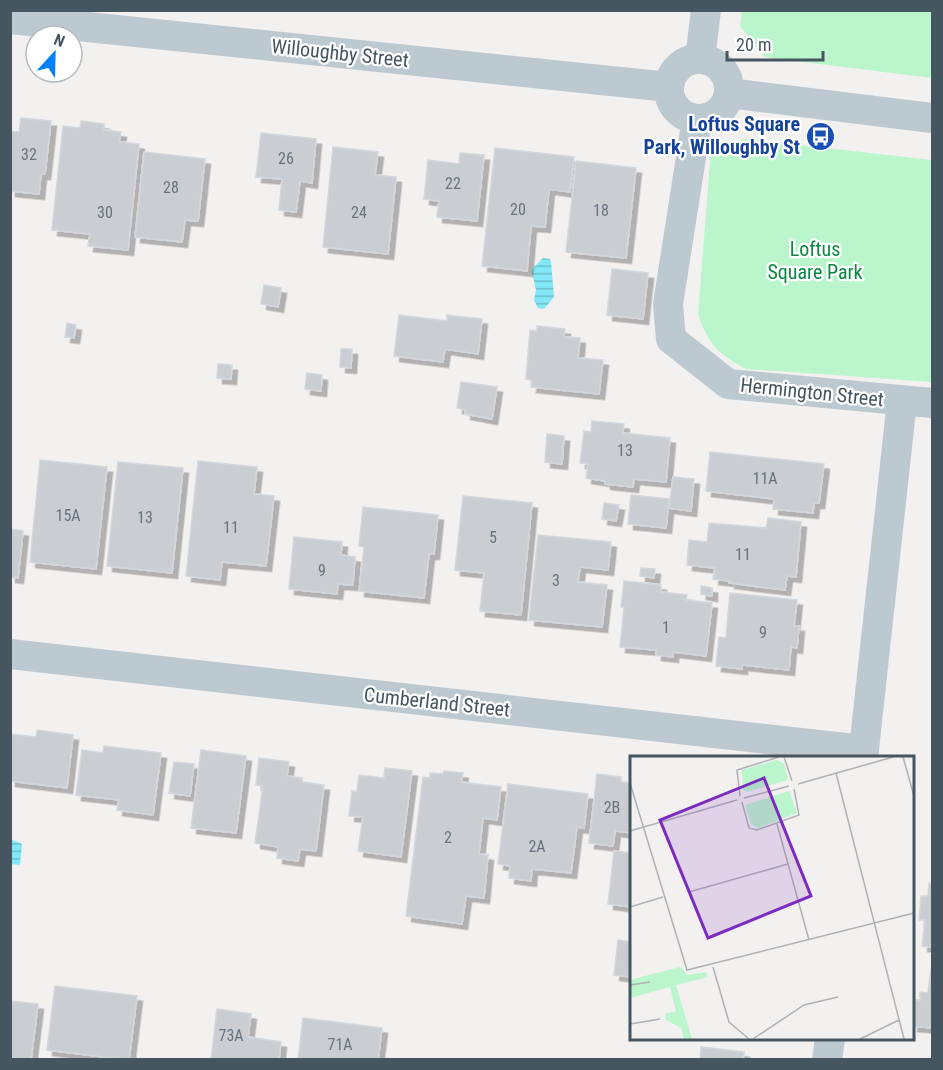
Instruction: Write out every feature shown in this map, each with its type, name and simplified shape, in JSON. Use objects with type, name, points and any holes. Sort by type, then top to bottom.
[{"type":"street","points":[[700,59],[706,10]]},
{"type":"street","name":"Willoughby Street","points":[[10,19],[669,87]]},
{"type":"street","points":[[700,59],[710,62],[725,74],[729,93],[721,109],[714,115],[697,119],[680,112],[670,97],[669,87],[679,67],[700,59]]},
{"type":"street","points":[[729,93],[933,118]]},
{"type":"street","name":"Hermington Street","points":[[697,119],[668,304],[671,339],[728,384],[933,403]]},
{"type":"street","name":"Hermington Street","points":[[863,754],[902,401]]},
{"type":"street","name":"Cumberland Street","points":[[10,654],[863,754]]},
{"type":"street","points":[[827,1059],[830,1040]]},
{"type":"green space","points":[[742,11],[932,11],[932,78],[764,57],[740,26]]},
{"type":"green space","name":"Loftus Square Park","points":[[747,139],[932,160],[932,382],[746,369],[716,348],[706,334],[698,315],[711,149]]},
{"type":"water","points":[[543,258],[550,259],[551,262],[554,297],[544,309],[538,308],[534,300],[536,290],[532,272]]},
{"type":"water","points":[[10,839],[22,844],[20,865],[11,864]]},
{"type":"building","points":[[21,118],[51,121],[45,174],[41,174],[39,194],[10,191],[10,131],[19,132]]},
{"type":"building","points":[[81,121],[104,124],[104,130],[121,132],[119,142],[139,144],[128,250],[88,246],[90,234],[52,230],[63,126],[80,128]]},
{"type":"building","points":[[261,133],[316,139],[312,183],[300,181],[296,212],[279,210],[282,179],[256,177]]},
{"type":"building","points":[[333,147],[378,152],[375,175],[396,177],[388,254],[323,247]]},
{"type":"building","points":[[495,148],[574,157],[570,192],[549,189],[545,227],[531,226],[527,271],[482,266]]},
{"type":"building","points":[[144,152],[205,159],[198,221],[185,220],[182,242],[135,237]]},
{"type":"building","points":[[460,153],[484,155],[477,221],[437,217],[439,201],[424,199],[428,160],[459,164]]},
{"type":"building","points":[[576,161],[636,168],[626,258],[566,252]]},
{"type":"building","points":[[612,269],[648,273],[643,319],[607,315]]},
{"type":"building","points":[[264,285],[281,288],[278,307],[261,304]]},
{"type":"building","points":[[399,315],[447,321],[447,315],[482,319],[478,354],[445,349],[443,362],[394,356]]},
{"type":"building","points":[[67,323],[76,325],[74,338],[65,337]]},
{"type":"building","points":[[537,326],[565,329],[564,337],[580,338],[578,358],[603,360],[599,394],[531,387],[532,380],[526,379],[530,330],[537,331]]},
{"type":"building","points":[[341,349],[352,349],[351,368],[340,367]]},
{"type":"building","points":[[218,364],[232,365],[231,379],[217,378]]},
{"type":"building","points":[[307,373],[322,375],[321,391],[305,389]]},
{"type":"building","points":[[461,382],[497,387],[492,419],[465,414],[466,410],[457,408]]},
{"type":"building","points":[[592,421],[624,424],[623,433],[670,438],[666,482],[634,479],[633,487],[605,484],[605,481],[586,478],[588,464],[580,463],[584,431],[591,432]]},
{"type":"building","points":[[547,434],[564,436],[562,464],[545,462]]},
{"type":"building","points":[[710,452],[824,464],[819,503],[814,503],[813,513],[773,509],[774,499],[706,491]]},
{"type":"building","points":[[40,460],[107,467],[96,569],[30,562]]},
{"type":"building","points":[[198,461],[257,467],[254,494],[274,496],[266,566],[222,562],[220,580],[186,576]]},
{"type":"building","points":[[118,462],[183,468],[172,573],[107,566]]},
{"type":"building","points":[[673,477],[694,479],[691,511],[669,508]]},
{"type":"building","points":[[631,495],[669,499],[666,528],[628,524]]},
{"type":"building","points":[[463,496],[532,503],[521,615],[480,611],[484,573],[455,570]]},
{"type":"building","points":[[604,503],[619,505],[616,521],[602,519]]},
{"type":"building","points":[[363,507],[438,515],[434,554],[429,554],[424,598],[359,591],[364,547],[359,546]]},
{"type":"building","points":[[768,518],[801,522],[796,577],[787,576],[785,590],[713,579],[715,568],[687,565],[689,540],[707,542],[709,523],[766,528]]},
{"type":"building","points":[[10,529],[23,531],[18,578],[10,577]]},
{"type":"building","points":[[538,535],[611,542],[608,570],[580,567],[578,582],[607,585],[602,627],[529,620]]},
{"type":"building","points":[[294,537],[342,542],[341,555],[355,557],[353,585],[338,584],[337,594],[289,589]]},
{"type":"building","points":[[641,568],[655,569],[654,578],[640,576]]},
{"type":"building","points":[[624,581],[661,585],[661,592],[687,595],[686,600],[712,603],[706,656],[673,652],[673,657],[656,655],[656,650],[620,647]]},
{"type":"building","points":[[701,586],[712,588],[712,596],[701,594]]},
{"type":"building","points":[[730,593],[797,600],[794,626],[799,626],[797,648],[791,647],[789,670],[742,665],[742,669],[716,666],[719,637],[726,638]]},
{"type":"building","points":[[37,730],[73,735],[67,788],[10,781],[10,734],[36,737]]},
{"type":"building","points":[[104,746],[161,753],[153,815],[117,810],[119,800],[76,795],[82,750],[103,753]]},
{"type":"building","points":[[201,750],[246,756],[236,833],[191,828]]},
{"type":"building","points":[[259,758],[289,762],[287,776],[302,778],[302,782],[324,785],[316,851],[300,849],[298,861],[277,858],[278,847],[255,843],[263,786],[256,785]]},
{"type":"building","points":[[174,762],[194,764],[190,796],[169,793]]},
{"type":"building","points":[[385,768],[412,771],[401,857],[358,851],[363,817],[349,816],[352,791],[357,791],[359,775],[384,778]]},
{"type":"building","points":[[444,771],[463,773],[461,782],[501,787],[497,820],[483,818],[479,854],[488,855],[484,898],[466,896],[462,924],[406,916],[423,777],[430,778],[430,773],[443,774]]},
{"type":"building","points":[[597,774],[621,777],[621,782],[630,783],[630,833],[615,831],[613,846],[589,843]]},
{"type":"building","points":[[508,784],[588,794],[584,828],[577,827],[571,873],[532,869],[531,881],[509,878],[510,866],[498,864]]},
{"type":"building","points":[[614,851],[630,853],[630,907],[608,904]]},
{"type":"building","points":[[929,883],[932,884],[932,947],[922,946],[925,920],[919,920],[921,896],[928,896]]},
{"type":"building","points":[[618,940],[630,942],[630,977],[614,975]]},
{"type":"building","points":[[932,969],[932,1028],[913,1026],[915,1000],[920,1000],[920,992],[928,993]]},
{"type":"building","points":[[55,986],[137,996],[129,1060],[47,1050]]},
{"type":"building","points":[[10,1001],[38,1004],[31,1060],[10,1060]]},
{"type":"building","points":[[217,1009],[251,1014],[248,1037],[281,1042],[279,1060],[211,1060]]},
{"type":"building","points":[[303,1018],[382,1028],[378,1060],[298,1060]]},
{"type":"building","points":[[701,1047],[744,1052],[743,1060],[700,1060]]},
{"type":"place","name":"Loftus Square Park, Willoughby St","points":[[821,136]]}]
